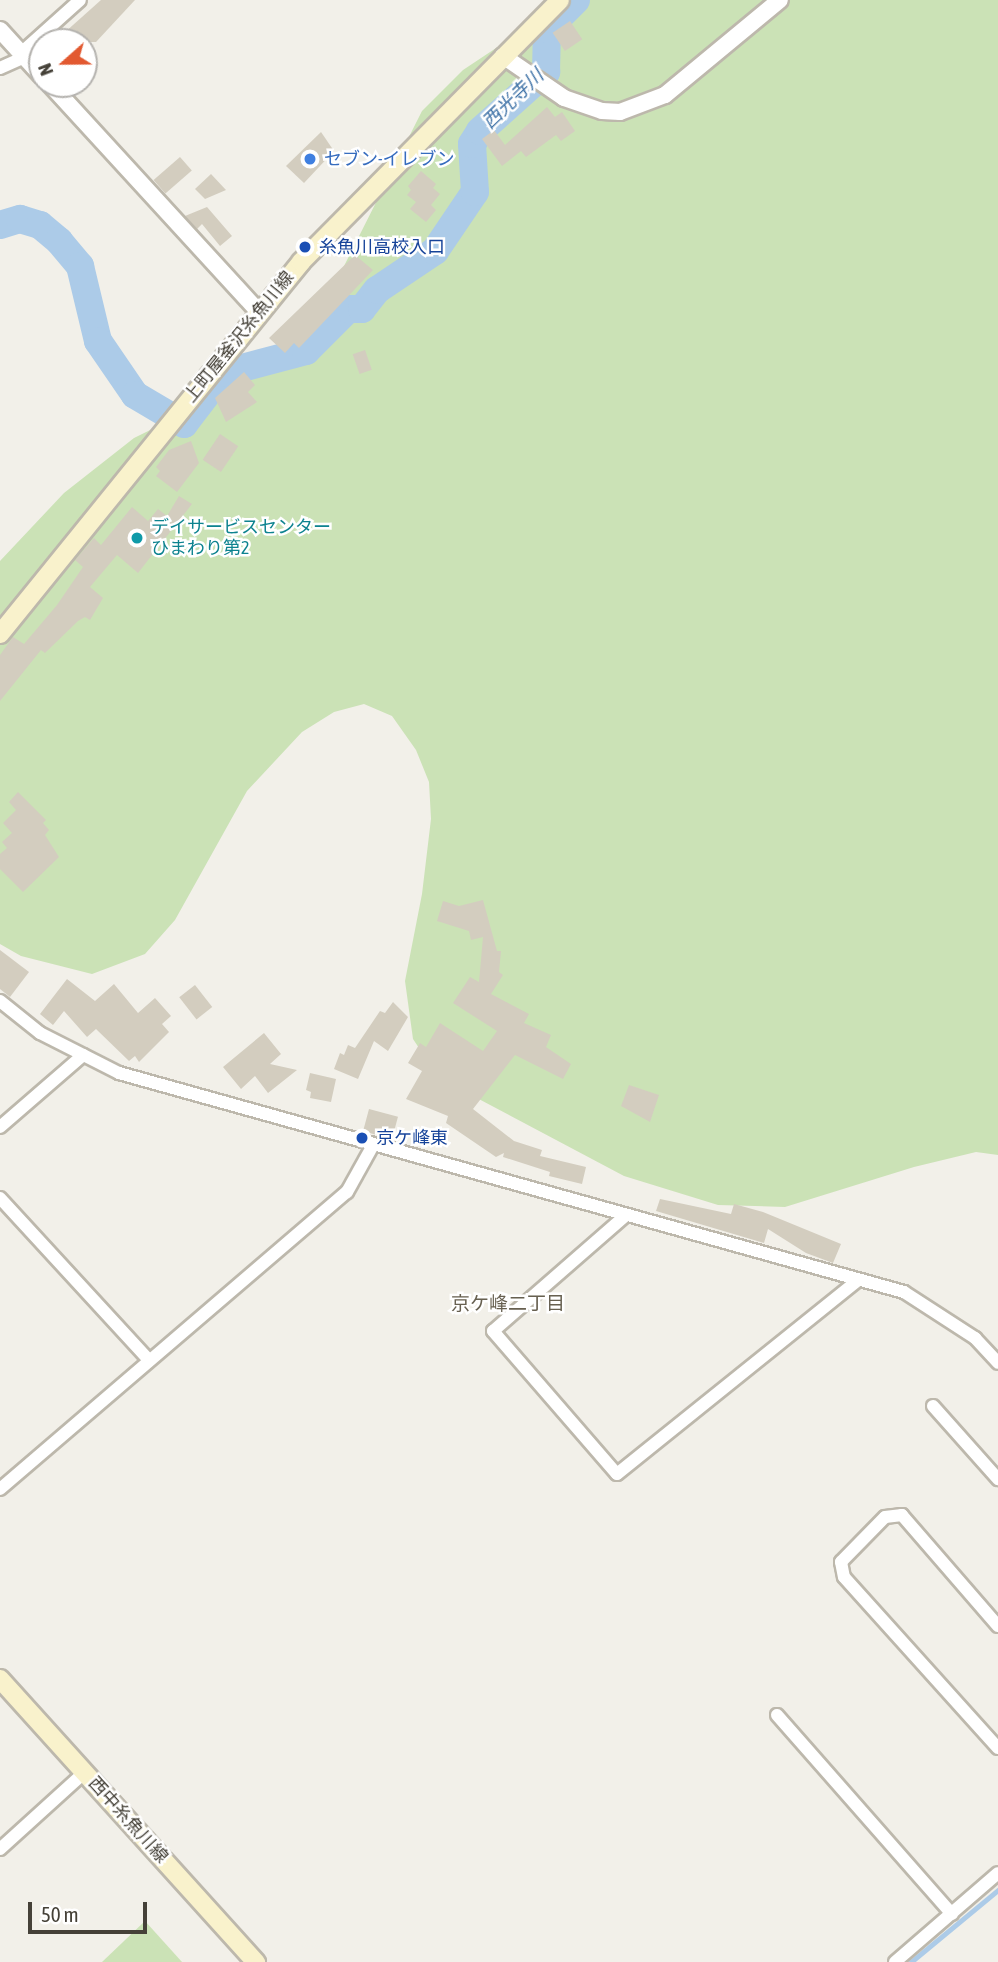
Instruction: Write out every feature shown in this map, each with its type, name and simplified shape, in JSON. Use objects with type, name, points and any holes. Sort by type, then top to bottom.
[{"type":"main road","name":"上町屋釜沢糸魚川線","points":[[0,634],[259,312],[375,182],[560,0]]},
{"type":"main road","name":"西中糸魚川線","points":[[0,1679],[256,1962]]},
{"type":"street","points":[[0,68],[23,55],[80,0]]},
{"type":"street","points":[[503,55],[564,97],[602,111],[620,112],[665,95],[780,0]]},
{"type":"street","points":[[0,30],[28,61]]},
{"type":"street","points":[[63,98],[259,312]]},
{"type":"street","points":[[0,1001],[40,1033],[119,1073],[372,1147],[904,1293],[931,1307],[975,1338],[998,1363]]},
{"type":"street","points":[[0,1127],[83,1055]]},
{"type":"street","points":[[0,1489],[148,1359],[347,1192],[372,1147]]},
{"type":"street","points":[[0,1198],[148,1359]]},
{"type":"street","points":[[625,1216],[493,1331],[617,1474],[858,1280]]},
{"type":"street","points":[[933,1406],[998,1479]]},
{"type":"street","points":[[998,1626],[902,1515],[885,1517],[841,1562],[844,1577],[998,1748]]},
{"type":"street","points":[[777,1716],[952,1914]]},
{"type":"street","points":[[0,1849],[85,1772]]},
{"type":"street","points":[[895,1962],[998,1873]]},
{"type":"green space","points":[[586,0],[998,0],[998,1155],[976,1152],[914,1167],[785,1207],[718,1205],[624,1176],[439,1078],[413,1039],[405,981],[422,894],[431,819],[429,782],[416,750],[392,716],[364,704],[334,712],[302,732],[247,791],[175,920],[145,954],[92,974],[21,956],[0,944],[0,561],[64,493],[134,438],[209,401],[273,360],[339,276],[422,111],[463,70],[552,11]]},
{"type":"green space","points":[[145,1921],[182,1962],[102,1962]]},
{"type":"building","points":[[101,0],[135,0],[98,40],[98,28],[70,28]]},
{"type":"building","points":[[570,21],[582,39],[565,51],[553,33]]},
{"type":"building","points":[[547,107],[555,117],[562,112],[575,131],[561,141],[556,135],[526,157],[521,151],[502,166],[482,139],[494,130],[505,145]]},
{"type":"building","name":"セブン-イレブン","points":[[321,132],[334,151],[304,183],[286,166]]},
{"type":"building","points":[[180,157],[192,171],[165,194],[154,180]]},
{"type":"building","points":[[421,171],[436,184],[433,188],[440,194],[431,205],[436,210],[426,222],[410,209],[416,202],[407,195],[411,190],[408,186]]},
{"type":"building","points":[[211,174],[226,190],[205,199],[195,189]]},
{"type":"building","points":[[207,207],[232,236],[220,246],[202,224],[197,229],[185,216]]},
{"type":"building","points":[[355,255],[373,270],[299,348],[294,343],[285,353],[269,338]]},
{"type":"building","points":[[365,350],[372,370],[360,374],[353,354]]},
{"type":"building","points":[[244,372],[255,385],[248,392],[257,402],[226,422],[215,398]]},
{"type":"building","points":[[220,434],[238,446],[221,472],[203,460]]},
{"type":"building","points":[[191,441],[199,463],[177,492],[156,476],[160,471],[156,467],[169,450]]},
{"type":"building","points":[[179,496],[192,504],[138,573],[117,555],[90,587],[103,598],[90,620],[85,617],[78,621],[45,653],[41,650],[0,701],[0,655],[13,637],[24,644],[57,605],[83,567],[75,560],[94,538],[101,545],[132,507],[148,521],[158,509],[167,516]]},
{"type":"building","points":[[18,792],[46,820],[43,823],[49,830],[45,835],[59,857],[23,892],[0,869],[0,854],[7,848],[2,842],[12,833],[3,823],[16,810],[9,802]]},
{"type":"building","points":[[483,900],[497,951],[501,951],[499,972],[503,975],[491,994],[529,1014],[524,1023],[551,1035],[546,1047],[571,1064],[563,1079],[515,1055],[473,1109],[514,1141],[542,1150],[540,1156],[586,1167],[582,1184],[549,1176],[550,1172],[503,1157],[504,1153],[496,1157],[446,1123],[448,1116],[406,1099],[422,1071],[408,1063],[420,1043],[426,1047],[440,1023],[483,1051],[497,1031],[453,1003],[470,977],[479,982],[483,937],[471,940],[469,931],[437,921],[443,901],[459,906]]},
{"type":"building","points":[[0,950],[29,972],[10,997],[0,989]]},
{"type":"building","points":[[67,979],[95,1001],[114,984],[138,1013],[155,998],[171,1016],[162,1024],[169,1032],[139,1062],[135,1056],[129,1061],[96,1029],[87,1037],[64,1011],[53,1025],[40,1014]]},
{"type":"building","points":[[195,985],[212,1007],[196,1019],[179,997]]},
{"type":"building","points":[[393,1002],[408,1017],[388,1051],[374,1041],[358,1079],[334,1069],[340,1053],[344,1055],[348,1045],[355,1048],[380,1011],[385,1013]]},
{"type":"building","points":[[264,1033],[281,1054],[270,1064],[297,1070],[268,1093],[255,1076],[241,1089],[223,1067]]},
{"type":"building","points":[[310,1073],[336,1079],[331,1102],[310,1098],[311,1092],[306,1090]]},
{"type":"building","points":[[629,1085],[659,1095],[650,1122],[621,1106]]},
{"type":"building","points":[[369,1109],[398,1117],[392,1139],[363,1131]]},
{"type":"building","points":[[660,1199],[731,1214],[734,1204],[763,1212],[841,1244],[833,1263],[806,1253],[768,1229],[764,1243],[656,1211]]},
{"type":"waterway","name":"西光寺川","points":[[0,225],[20,219],[40,225],[59,241],[80,266],[98,341],[135,395],[184,424],[223,373],[306,351],[348,309],[362,309],[377,290],[435,251],[475,192],[472,144],[480,131],[546,72],[547,29],[576,0]]},
{"type":"waterway","points":[[911,1962],[998,1890]]},
{"type":"place","name":"セブン-イレブン","points":[[310,159]]},
{"type":"place","name":"糸魚川高校入口","points":[[305,247]]},
{"type":"place","name":"デイサービスセンター ひまわり第2","points":[[137,538]]},
{"type":"place","name":"京ケ峰東","points":[[362,1138]]},
{"type":"district","name":"京ケ峰二丁目","points":[[508,1304]]}]
